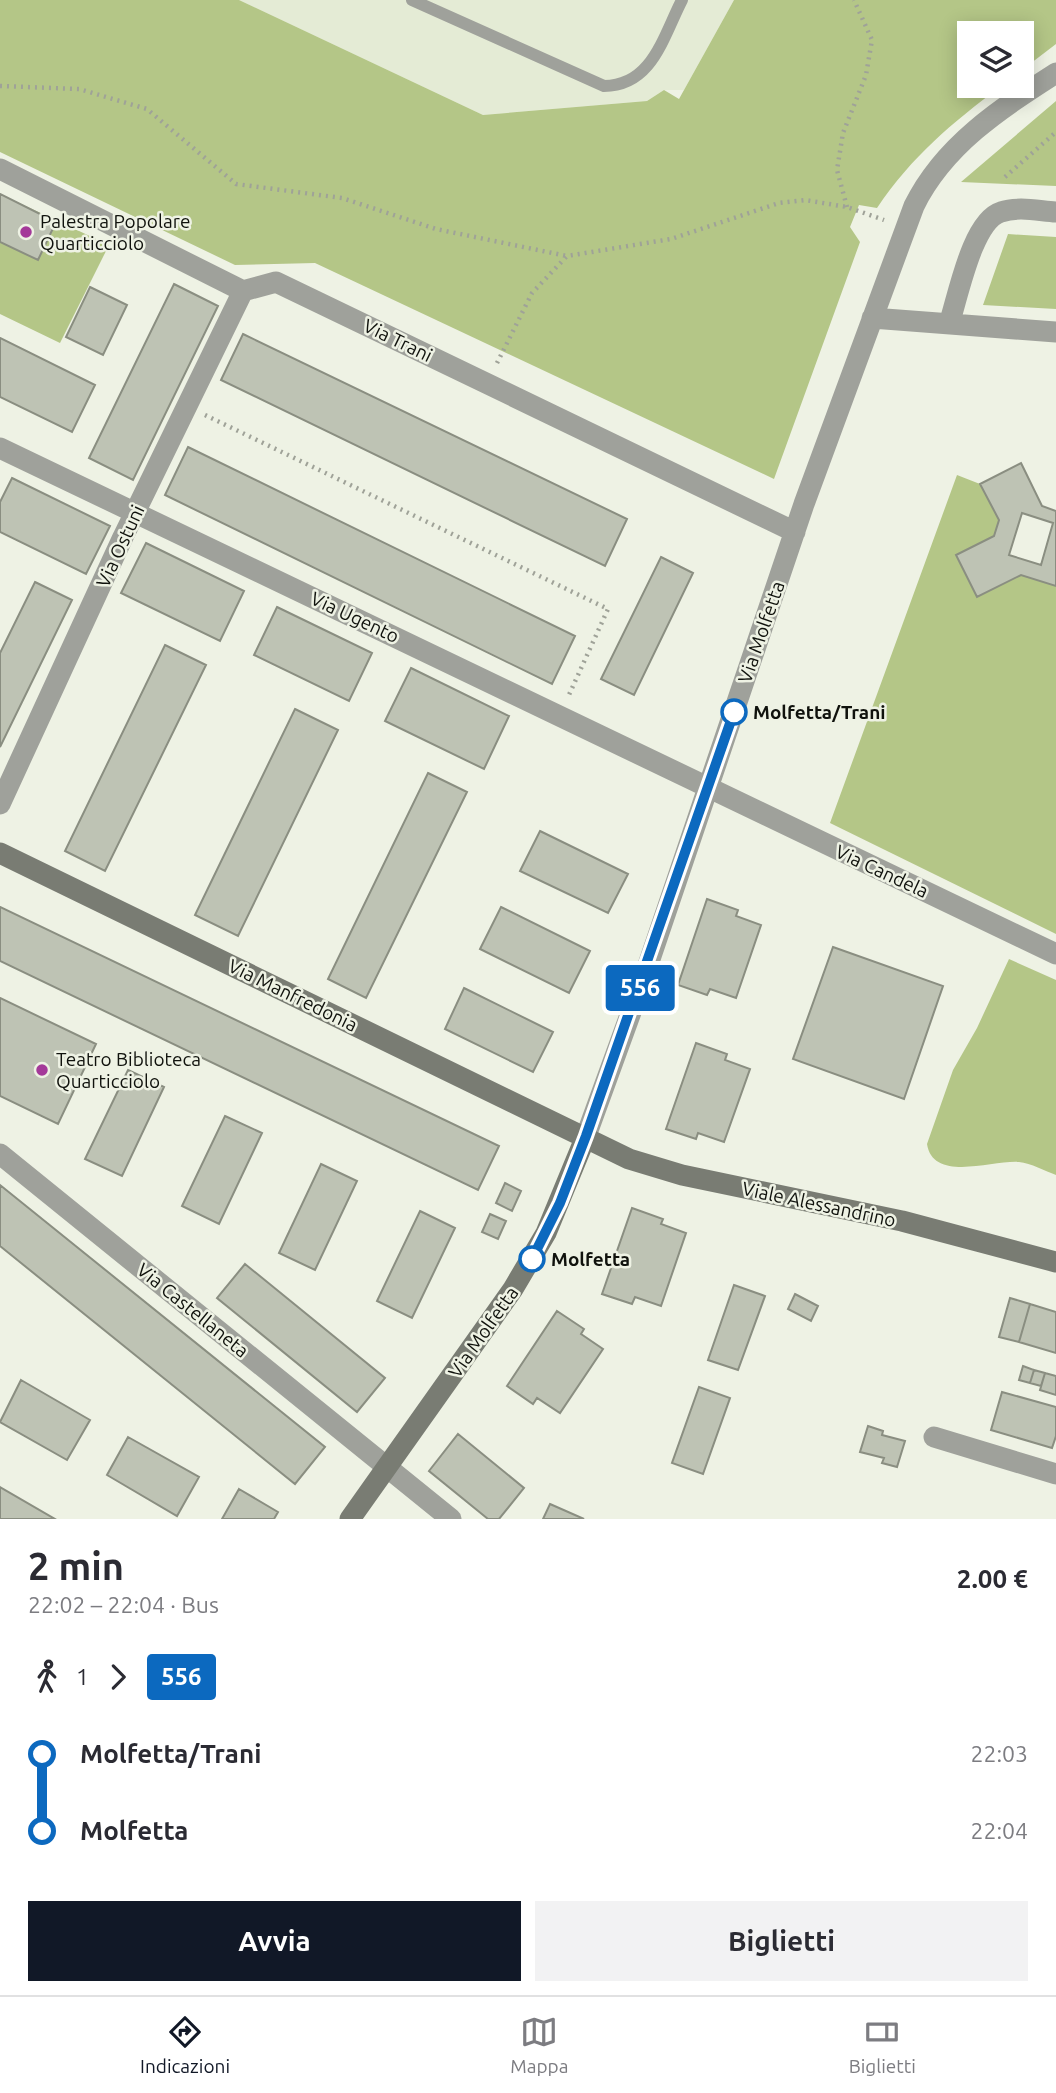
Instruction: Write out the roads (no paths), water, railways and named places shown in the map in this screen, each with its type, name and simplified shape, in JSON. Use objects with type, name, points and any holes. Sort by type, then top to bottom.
[{"type":"street","name":"Via Molfetta","points":[[350,1519],[492,1322],[537,1250],[586,1136],[795,532],[905,227],[928,179],[959,143],[1056,73]]},
{"type":"street","points":[[0,169],[243,291]]},
{"type":"street","points":[[949,324],[977,237],[991,216],[1012,209],[1056,212]]},
{"type":"street","name":"Via Trani","points":[[243,291],[276,282],[795,532]]},
{"type":"street","name":"Via Ostuni","points":[[0,804],[135,513],[243,291]]},
{"type":"street","points":[[872,318],[1056,332]]},
{"type":"street","name":"Via Ugento","points":[[0,448],[560,714],[708,789]]},
{"type":"street","name":"Via Candela","points":[[708,789],[1056,954]]},
{"type":"street","name":"Via Manfredonia","points":[[0,853],[586,1136]]},
{"type":"street","name":"Viale Alessandrino","points":[[586,1136],[629,1159],[662,1170],[902,1221],[1056,1262]]},
{"type":"street","name":"Via Castellaneta","points":[[0,1154],[387,1465],[450,1519]]},
{"type":"street","points":[[934,1437],[1056,1474]]},
{"type":"lane","points":[[412,0],[604,86],[624,85],[642,75],[682,0]]},
{"type":"place","name":"Palestra Popolare Quarticciolo","points":[[26,232]]},
{"type":"place","name":"Molfetta/Trani","points":[[734,712]]},
{"type":"place","name":"Teatro Biblioteca Quarticciolo","points":[[42,1070]]},
{"type":"place","name":"Molfetta","points":[[532,1259]]}]
